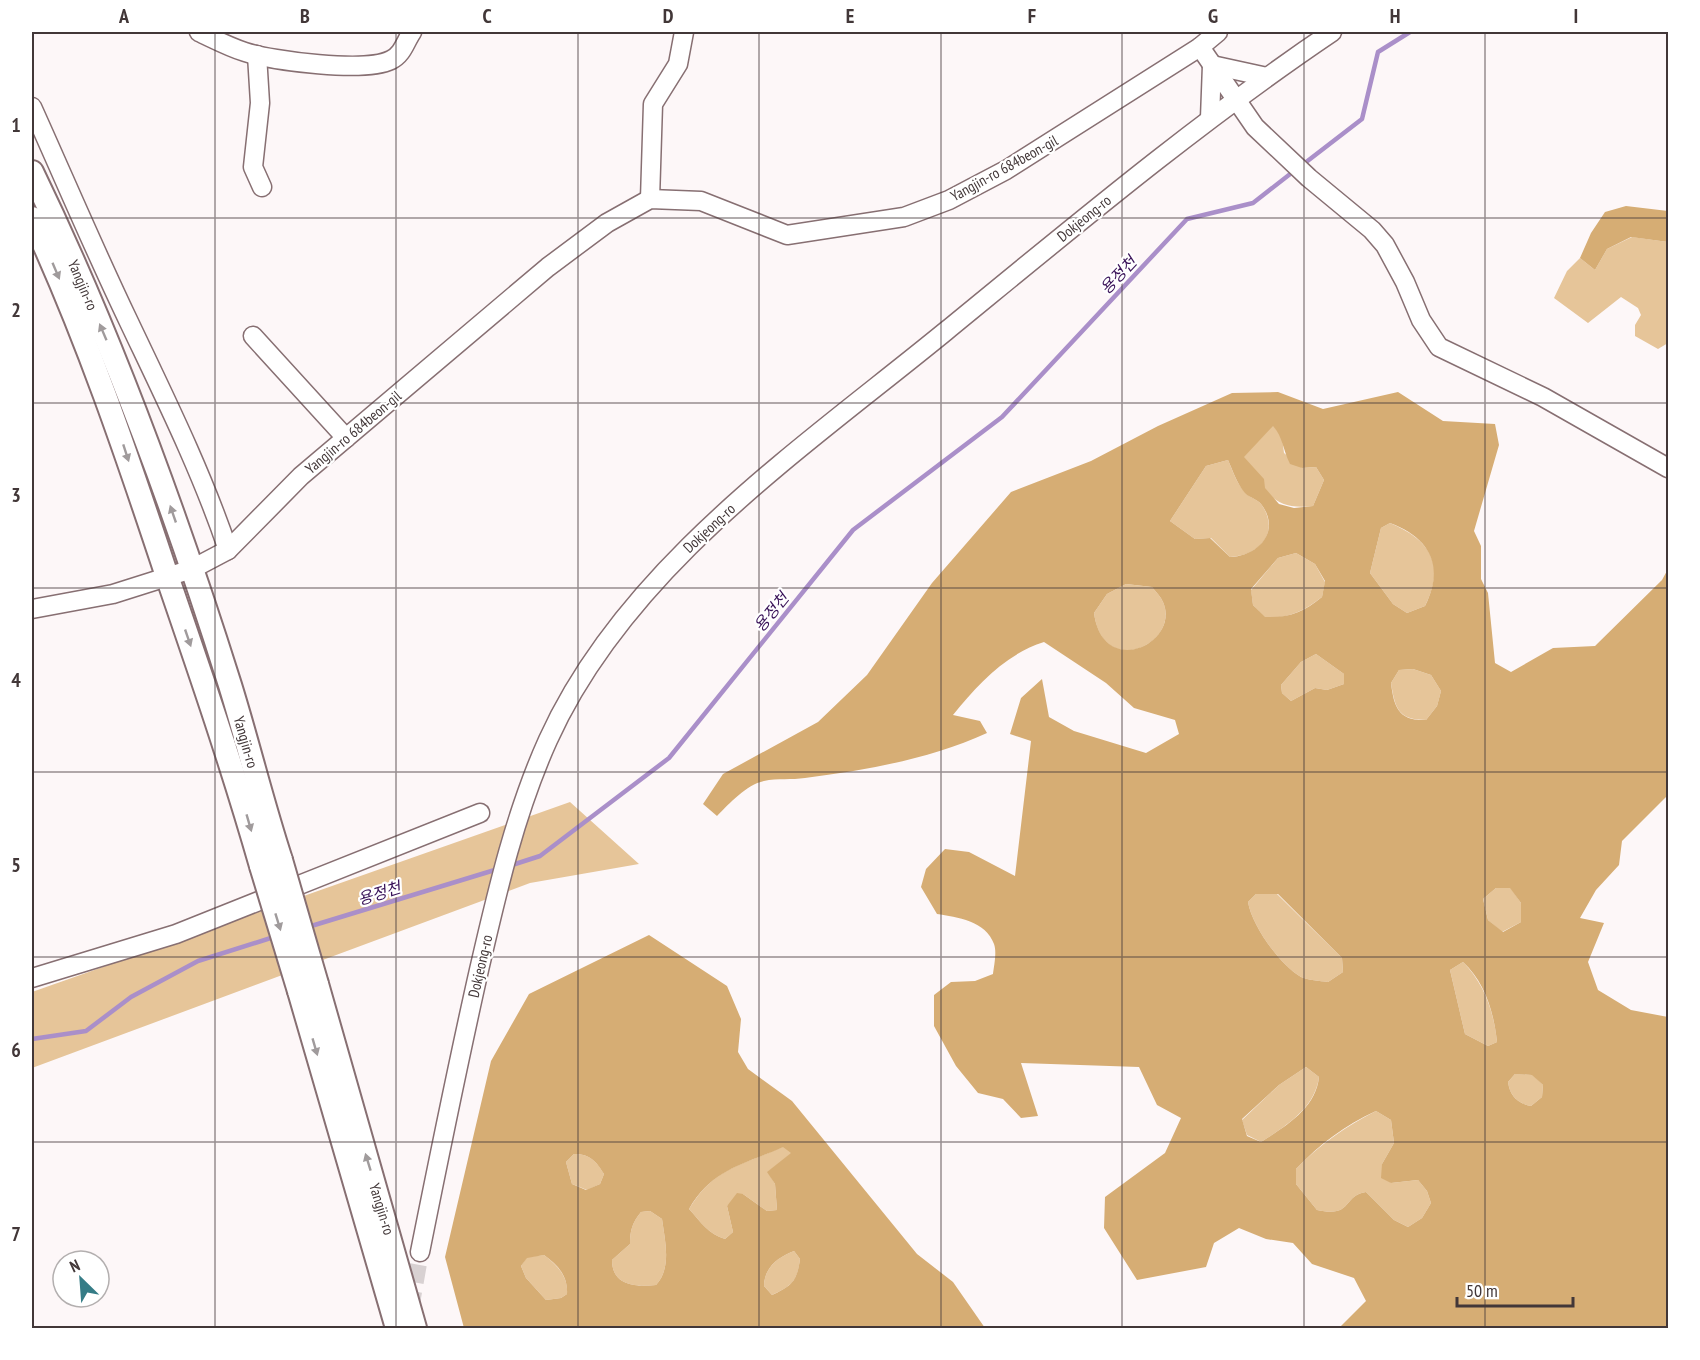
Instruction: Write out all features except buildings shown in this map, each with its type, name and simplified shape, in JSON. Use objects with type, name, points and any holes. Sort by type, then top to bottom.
[{"type":"main road","name":"Yangjin-ro","points":[[32,172],[64,238],[157,466],[192,569],[271,863],[308,988],[391,1238],[415,1329]]},
{"type":"main road","name":"Yangjin-ro","points":[[32,218],[55,268],[111,407],[230,759],[271,863]]},
{"type":"main road","name":"Yangjin-ro","points":[[308,988],[397,1329]]},
{"type":"main road","points":[[391,1238],[422,1329]]},
{"type":"main road","points":[[378,1263],[388,1329]]},
{"type":"street","points":[[199,32],[257,55],[356,67],[383,63],[400,53],[412,32]]},
{"type":"street","points":[[650,199],[653,105],[678,64],[684,32]]},
{"type":"street","name":"Yangjin-ro 684beon-gil","points":[[32,609],[113,594],[192,569],[228,550],[301,476],[548,267],[607,223],[650,199],[701,201],[787,235],[904,217],[949,200],[1006,170],[1200,47],[1218,32]]},
{"type":"street","name":"Dokjeong-ro","points":[[420,1252],[439,1152],[488,931],[513,835],[533,778],[562,714],[597,656],[652,584],[705,530],[1120,188],[1235,99],[1332,32]]},
{"type":"street","points":[[1200,47],[1255,127],[1308,178],[1372,230],[1385,245],[1405,282],[1421,320],[1439,347],[1543,397],[1668,468]]},
{"type":"street","points":[[257,55],[260,103],[253,167],[262,187]]},
{"type":"street","points":[[1212,65],[1267,76]]},
{"type":"street","points":[[1210,118],[1212,65]]},
{"type":"street","points":[[32,107],[128,320],[167,398],[212,504],[228,550]]},
{"type":"street","points":[[253,336],[346,438]]},
{"type":"street","points":[[32,978],[176,934],[480,813]]},
{"type":"shaded area","points":[[1626,206],[1668,211],[1668,242],[1631,237],[1607,249],[1595,270],[1580,258],[1591,233],[1605,212]]},
{"type":"shaded area","points":[[1632,237],[1668,242],[1668,343],[1658,349],[1635,336],[1635,325],[1641,315],[1638,308],[1621,297],[1588,323],[1554,298],[1567,271],[1580,258],[1595,270],[1607,249]]},
{"type":"shaded area","points":[[1278,392],[1323,409],[1398,392],[1443,421],[1495,424],[1499,445],[1474,531],[1481,546],[1481,579],[1488,593],[1495,663],[1511,672],[1553,648],[1595,646],[1662,580],[1668,569],[1668,795],[1622,841],[1619,865],[1596,890],[1580,918],[1604,923],[1588,962],[1598,990],[1631,1010],[1668,1017],[1668,1328],[1339,1328],[1366,1301],[1354,1278],[1312,1264],[1293,1243],[1266,1239],[1239,1228],[1214,1243],[1206,1267],[1137,1280],[1104,1228],[1105,1197],[1165,1153],[1181,1118],[1157,1105],[1139,1067],[1021,1063],[1038,1116],[1021,1118],[1003,1099],[978,1093],[956,1066],[934,1026],[934,995],[951,982],[975,981],[993,974],[995,951],[990,936],[978,925],[937,914],[921,887],[926,869],[945,849],[969,852],[1015,876],[1031,741],[1010,734],[1021,698],[1042,679],[1049,717],[1074,731],[1146,753],[1179,734],[1175,720],[1134,708],[1106,683],[1044,642],[1030,647],[1005,662],[972,692],[953,715],[980,721],[987,733],[921,757],[875,767],[800,779],[757,783],[745,790],[717,816],[703,804],[723,774],[818,722],[867,675],[932,583],[1011,492],[1091,461],[1158,426],[1232,393]],"holes":[[[1273,426],[1279,435],[1290,464],[1302,468],[1316,467],[1324,480],[1313,506],[1294,508],[1279,504],[1265,488],[1264,479],[1244,457]],[[1228,460],[1242,489],[1259,502],[1267,514],[1268,532],[1258,547],[1240,556],[1230,557],[1210,538],[1195,539],[1170,521],[1206,466]],[[1390,523],[1404,529],[1424,545],[1430,555],[1434,578],[1425,606],[1407,613],[1393,604],[1370,573],[1381,528]],[[1296,553],[1315,564],[1325,581],[1322,597],[1296,613],[1265,617],[1253,605],[1251,589],[1278,558]],[[1126,584],[1152,587],[1163,602],[1166,617],[1161,630],[1151,641],[1139,648],[1125,650],[1111,645],[1100,633],[1094,613],[1107,594]],[[1316,654],[1344,674],[1344,684],[1327,690],[1315,688],[1291,701],[1282,693],[1281,685],[1301,662]],[[1413,669],[1431,675],[1441,691],[1437,706],[1426,720],[1417,720],[1404,715],[1399,711],[1391,683],[1399,670]],[[1496,888],[1510,888],[1521,903],[1521,922],[1503,932],[1488,920],[1483,899]],[[1256,894],[1278,894],[1342,958],[1343,972],[1328,982],[1301,977],[1284,964],[1268,944],[1255,922],[1248,902]],[[1463,962],[1483,988],[1491,1009],[1497,1042],[1488,1046],[1465,1034],[1450,970]],[[1306,1067],[1319,1077],[1317,1088],[1306,1107],[1290,1123],[1261,1142],[1247,1136],[1242,1119],[1279,1085]],[[1515,1074],[1532,1075],[1543,1085],[1542,1097],[1531,1106],[1518,1101],[1510,1091],[1508,1082]],[[1376,1111],[1391,1120],[1394,1143],[1382,1164],[1381,1178],[1391,1183],[1418,1180],[1427,1191],[1431,1203],[1422,1218],[1408,1227],[1394,1220],[1366,1192],[1358,1194],[1342,1209],[1328,1212],[1317,1210],[1296,1184],[1296,1169],[1314,1151],[1343,1129]]]},
{"type":"shaded area","points":[[1273,425],[1282,437],[1284,453],[1302,468],[1316,467],[1324,480],[1313,506],[1299,507],[1278,501],[1264,488],[1243,457]]},
{"type":"shaded area","points":[[1228,460],[1243,490],[1259,502],[1269,523],[1266,538],[1256,549],[1230,557],[1211,538],[1195,539],[1170,521],[1206,466]]},
{"type":"shaded area","points":[[1390,523],[1415,537],[1430,555],[1434,566],[1434,578],[1425,606],[1407,613],[1393,604],[1370,573],[1381,528]]},
{"type":"shaded area","points":[[1296,553],[1315,564],[1325,582],[1322,597],[1295,613],[1265,618],[1253,605],[1251,590],[1278,558]]},
{"type":"shaded area","points":[[1126,584],[1152,587],[1163,602],[1166,617],[1161,631],[1151,641],[1139,648],[1125,650],[1111,646],[1100,634],[1094,613],[1107,594]]},
{"type":"shaded area","points":[[1316,654],[1344,674],[1344,684],[1327,690],[1315,688],[1291,701],[1282,693],[1281,685],[1301,662]]},
{"type":"shaded area","points":[[1413,669],[1431,675],[1441,691],[1437,706],[1426,720],[1409,718],[1404,715],[1399,711],[1394,699],[1391,683],[1399,670]]},
{"type":"shaded area","points":[[570,802],[639,864],[530,883],[32,1068],[32,992]]},
{"type":"shaded area","points":[[1510,887],[1521,903],[1521,922],[1502,932],[1488,920],[1483,899],[1496,888]]},
{"type":"shaded area","points":[[1256,894],[1277,894],[1342,958],[1343,972],[1328,982],[1301,977],[1284,964],[1261,933],[1251,912],[1248,902]]},
{"type":"shaded area","points":[[649,935],[727,986],[741,1019],[738,1052],[748,1069],[792,1101],[917,1254],[953,1282],[985,1328],[899,1326],[894,1328],[464,1328],[445,1257],[491,1061],[529,994]],"holes":[[[783,1147],[791,1153],[767,1172],[775,1184],[777,1210],[767,1211],[743,1194],[737,1193],[727,1206],[733,1232],[725,1239],[709,1231],[689,1209],[708,1185],[730,1169]],[[574,1154],[592,1159],[604,1174],[600,1184],[586,1190],[572,1184],[566,1162]],[[650,1211],[662,1219],[666,1262],[656,1285],[641,1286],[626,1283],[616,1275],[613,1269],[612,1260],[630,1244],[632,1227],[641,1212]],[[794,1251],[800,1259],[797,1273],[789,1285],[772,1295],[764,1286],[766,1274],[783,1256]],[[544,1255],[561,1272],[566,1282],[567,1294],[561,1298],[546,1300],[526,1278],[521,1266],[527,1258]]]},
{"type":"shaded area","points":[[1463,962],[1477,979],[1490,1009],[1497,1042],[1488,1046],[1465,1034],[1450,970]]},
{"type":"shaded area","points":[[1306,1067],[1319,1077],[1312,1098],[1305,1107],[1289,1123],[1261,1142],[1247,1135],[1242,1120],[1279,1085]]},
{"type":"shaded area","points":[[1515,1074],[1533,1075],[1543,1085],[1542,1097],[1531,1106],[1518,1101],[1510,1091],[1508,1082]]},
{"type":"shaded area","points":[[1376,1111],[1391,1120],[1394,1143],[1382,1164],[1391,1183],[1418,1180],[1427,1191],[1431,1203],[1422,1218],[1408,1227],[1394,1220],[1366,1192],[1358,1194],[1342,1209],[1328,1212],[1317,1210],[1296,1184],[1296,1169],[1305,1160],[1333,1137]]},
{"type":"shaded area","points":[[784,1146],[792,1153],[768,1172],[775,1184],[777,1210],[767,1211],[743,1194],[727,1206],[733,1232],[725,1239],[709,1231],[689,1209],[719,1175]]},
{"type":"shaded area","points":[[574,1154],[588,1157],[598,1165],[604,1174],[600,1184],[587,1190],[572,1184],[566,1162]]},
{"type":"shaded area","points":[[650,1211],[662,1219],[666,1245],[664,1271],[656,1285],[633,1285],[626,1283],[616,1275],[612,1260],[630,1244],[632,1227],[641,1212]]},
{"type":"shaded area","points":[[794,1251],[800,1259],[793,1282],[772,1295],[764,1286],[766,1274],[777,1260]]},
{"type":"shaded area","points":[[544,1255],[558,1267],[566,1282],[567,1294],[561,1298],[546,1300],[526,1278],[521,1266],[527,1257]]},
{"type":"waterway","name":"용정천","points":[[1301,166],[1362,119],[1378,52],[1410,32]]},
{"type":"waterway","name":"용정천","points":[[509,866],[540,856],[669,758],[853,530],[1002,417],[1187,219],[1253,203],[1294,171]]},
{"type":"waterway","name":"용정천","points":[[308,927],[498,869]]},
{"type":"waterway","name":"용정천","points":[[32,1039],[86,1031],[131,997],[198,961],[277,936]]},
{"type":"tunnel","points":[[410,1309],[420,1252]]}]
